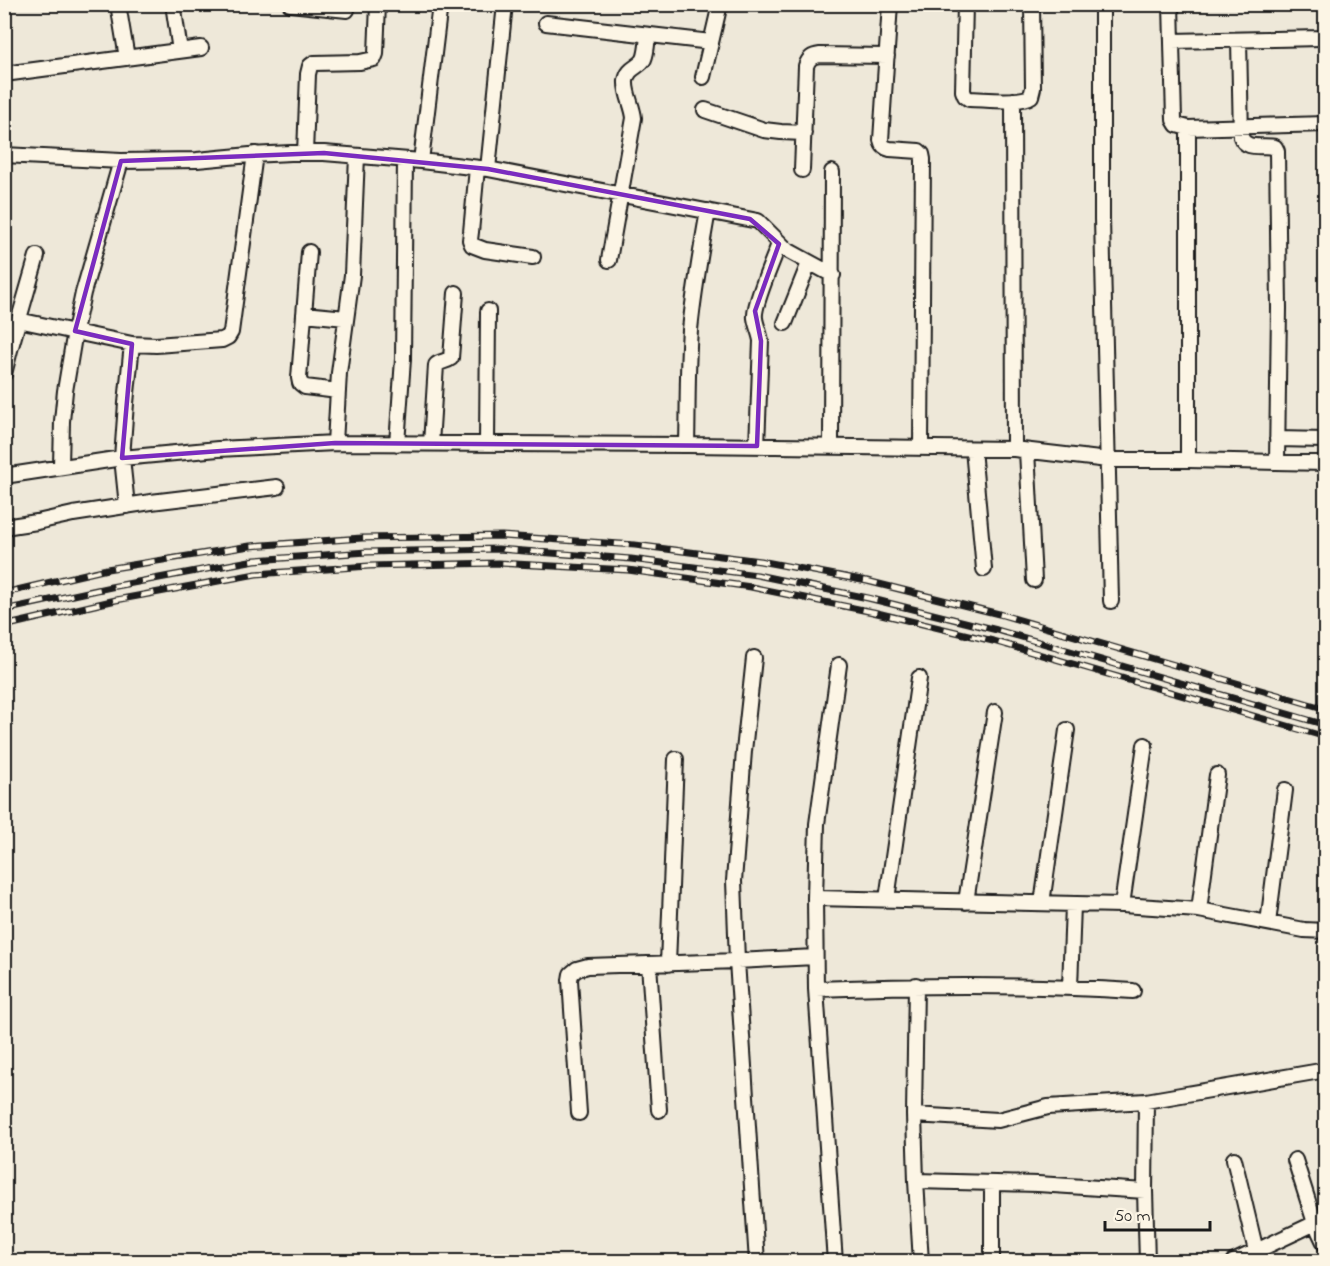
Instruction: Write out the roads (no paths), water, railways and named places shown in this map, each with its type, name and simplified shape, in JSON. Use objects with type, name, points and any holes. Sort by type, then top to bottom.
[{"type":"street","points":[[118,4],[127,58]]},
{"type":"street","points":[[173,4],[180,51]]},
{"type":"street","points":[[290,4],[347,10]]},
{"type":"street","points":[[305,153],[310,66],[314,63],[360,62],[374,59],[378,4]]},
{"type":"street","points":[[421,161],[440,4]]},
{"type":"street","points":[[505,4],[470,240],[472,245],[485,250],[533,257]]},
{"type":"street","points":[[703,76],[720,4]]},
{"type":"street","points":[[890,4],[882,145],[890,149],[919,151],[923,159],[921,448]]},
{"type":"street","points":[[965,4],[963,91],[965,96],[969,99],[1013,100],[1027,99],[1031,96],[1033,88],[1032,4]]},
{"type":"street","points":[[1102,4],[1102,219],[1111,601]]},
{"type":"street","points":[[1171,4],[1174,120],[1177,125],[1188,128],[1326,124]]},
{"type":"street","points":[[546,23],[711,42]]},
{"type":"street","points":[[609,260],[634,118],[626,81],[633,67],[642,62],[644,58],[648,35]]},
{"type":"street","points":[[1172,41],[1321,38],[1326,36]]},
{"type":"street","points":[[1239,40],[1240,126],[1243,142],[1253,146],[1275,147],[1277,151],[1279,308],[1277,462]]},
{"type":"street","points":[[4,74],[201,48]]},
{"type":"street","points":[[802,170],[808,60],[820,55],[887,56]]},
{"type":"street","points":[[1013,100],[1020,450],[1034,580]]},
{"type":"street","points":[[705,110],[764,130],[804,133]]},
{"type":"street","points":[[1188,128],[1188,460]]},
{"type":"street","points":[[4,155],[120,161],[197,160],[255,154],[305,153],[421,161],[482,168],[758,221],[787,250],[833,275]]},
{"type":"street","points":[[18,321],[132,344],[156,345],[228,338],[231,332],[255,154]]},
{"type":"street","points":[[335,443],[338,391],[352,275],[357,156]]},
{"type":"street","points":[[397,444],[403,359],[405,160]]},
{"type":"street","points":[[61,466],[65,391],[75,331],[120,161]]},
{"type":"street","points":[[831,447],[832,171]]},
{"type":"street","points":[[687,445],[690,330],[708,211]]},
{"type":"street","points":[[757,446],[760,332],[755,311],[779,244]]},
{"type":"street","points":[[309,252],[300,383],[304,387],[338,391]]},
{"type":"street","points":[[4,374],[37,256]]},
{"type":"street","points":[[785,323],[809,263]]},
{"type":"street","points":[[431,444],[435,371],[439,362],[447,362],[451,358],[456,293]]},
{"type":"street","points":[[487,444],[488,311]]},
{"type":"street","points":[[304,314],[346,318]]},
{"type":"street","points":[[127,506],[122,458],[132,344]]},
{"type":"street","points":[[1277,439],[1326,440]]},
{"type":"street","points":[[4,476],[122,458],[218,449],[335,443],[973,449],[1020,450],[1108,460],[1326,463]]},
{"type":"street","points":[[973,449],[984,569]]},
{"type":"street","points":[[4,527],[127,506],[277,487]]},
{"type":"street","points":[[754,658],[734,881],[737,962],[757,1262]]},
{"type":"street","points":[[835,1262],[816,989],[815,898],[817,824],[839,666]]},
{"type":"street","points":[[887,899],[919,678]]},
{"type":"street","points":[[966,902],[994,712]]},
{"type":"street","points":[[1042,903],[1067,730]]},
{"type":"street","points":[[1122,905],[1145,745]]},
{"type":"street","points":[[668,964],[676,759]]},
{"type":"street","points":[[1198,910],[1217,775]]},
{"type":"street","points":[[1268,923],[1285,790]]},
{"type":"street","points":[[815,898],[1122,905],[1198,910],[1304,930],[1326,930]]},
{"type":"street","points":[[1070,987],[1073,905]]},
{"type":"street","points":[[579,1113],[570,980],[571,974],[577,969],[588,966],[737,962],[815,957]]},
{"type":"street","points":[[649,964],[659,1110]]},
{"type":"street","points":[[816,989],[916,985],[1070,987],[1132,992]]},
{"type":"street","points":[[916,985],[914,1115],[921,1262]]},
{"type":"street","points":[[914,1115],[998,1120],[1047,1107],[1146,1101],[1326,1070]]},
{"type":"street","points":[[1146,1101],[1147,1262]]},
{"type":"street","points":[[1234,1159],[1256,1251]]},
{"type":"street","points":[[1295,1160],[1320,1221],[1326,1246]]},
{"type":"street","points":[[916,1181],[1038,1184],[1145,1191]]},
{"type":"street","points":[[992,1183],[992,1262]]},
{"type":"street","points":[[1233,1261],[1320,1221]]},
{"type":"railway","points":[[4,593],[107,569],[250,546],[362,538],[502,536],[635,545],[760,561],[867,581],[999,614],[1326,709]]},
{"type":"railway","points":[[4,610],[255,560],[367,552],[498,549],[631,559],[757,575],[868,598],[997,630],[1326,725]]},
{"type":"railway","points":[[4,626],[116,600],[256,574],[369,566],[498,563],[628,570],[751,587],[873,612],[993,641],[1326,737]]}]
